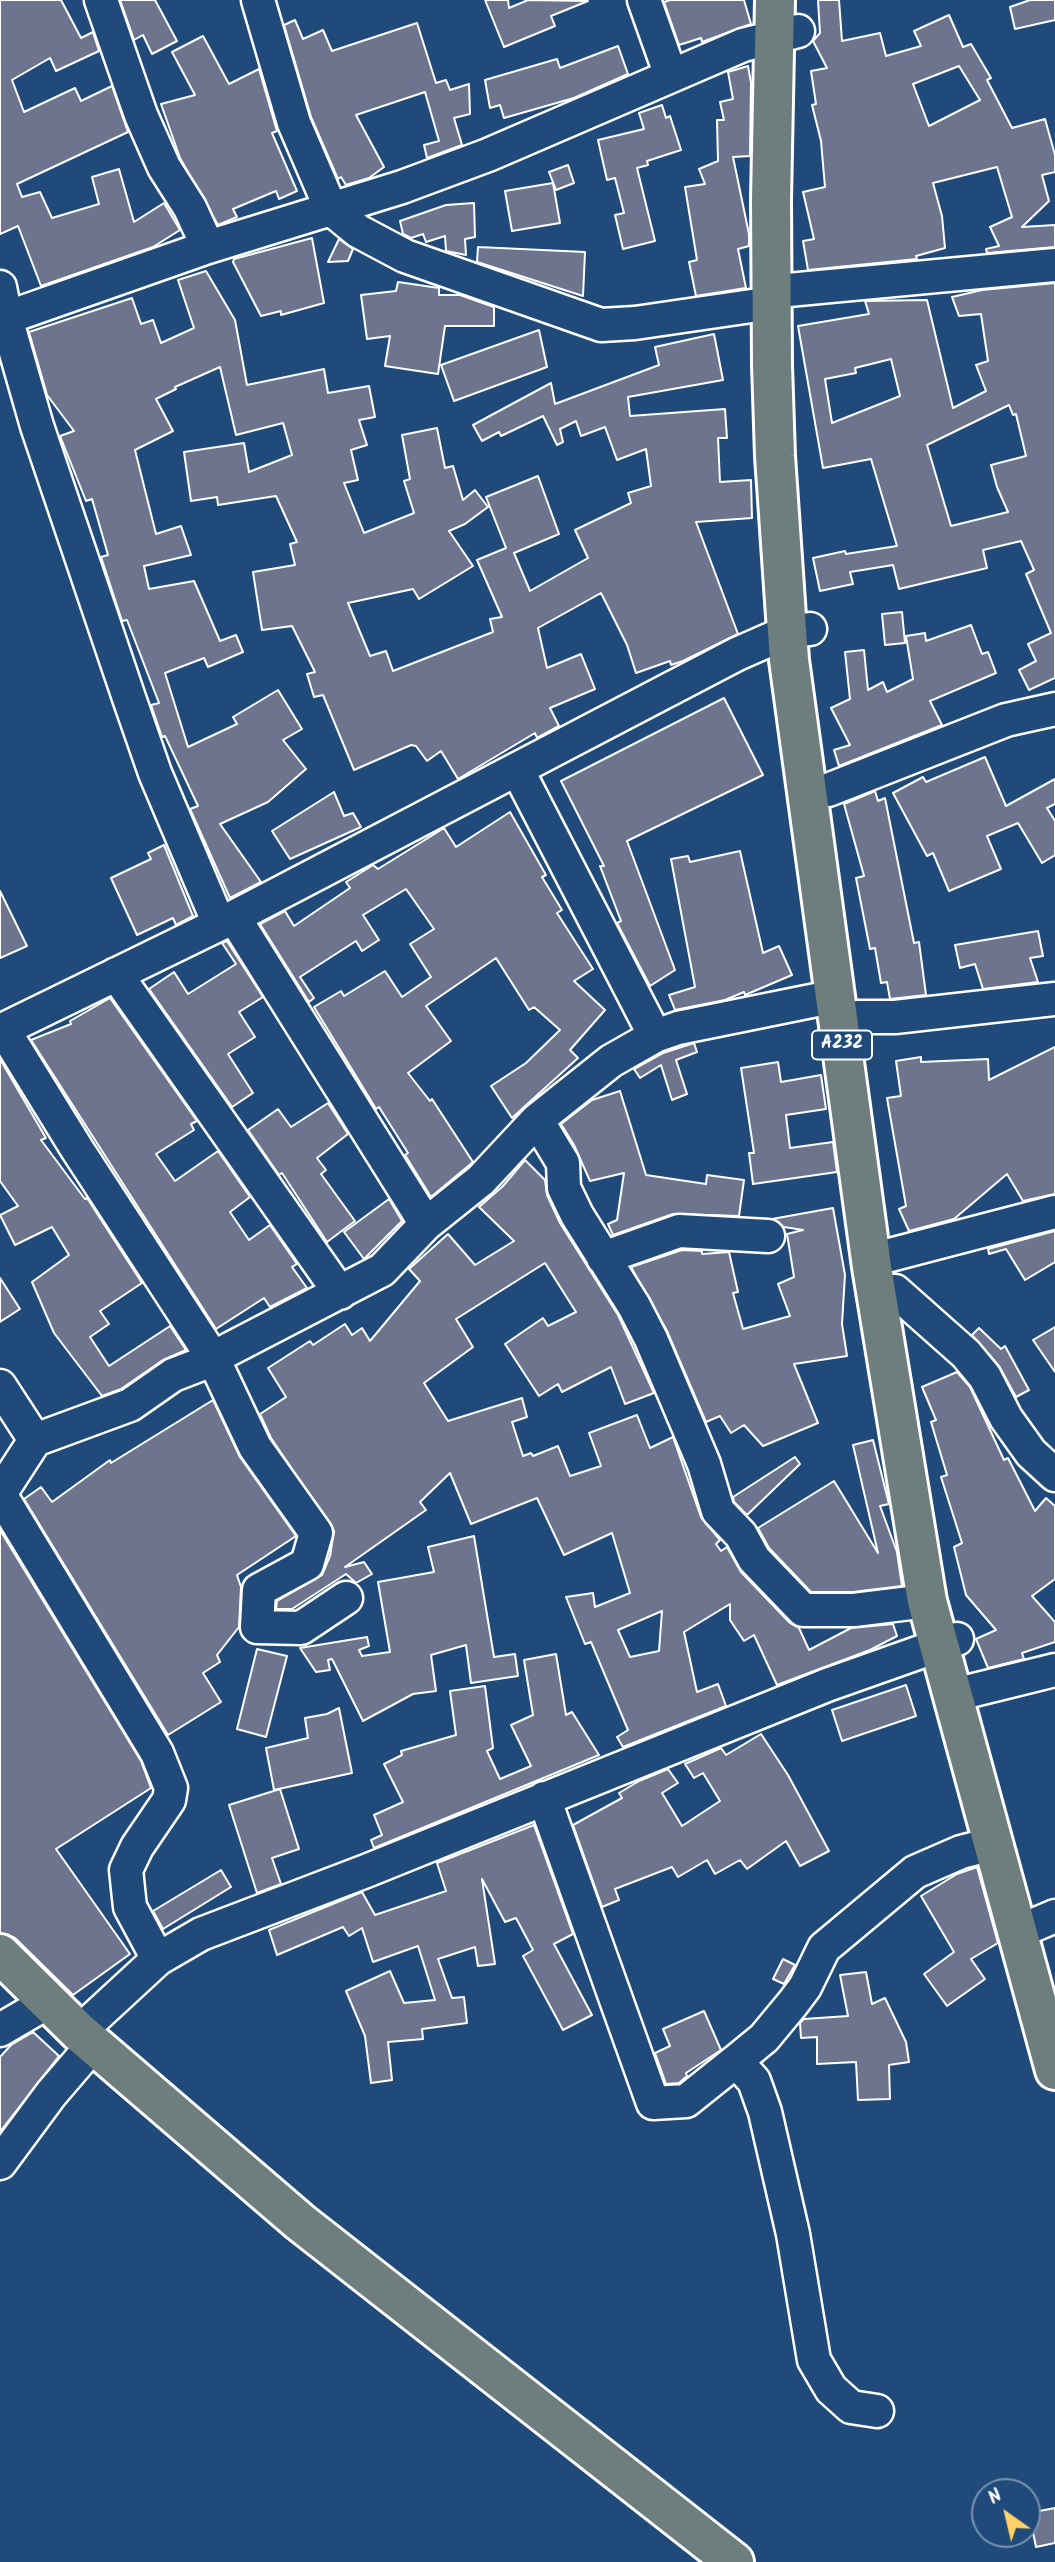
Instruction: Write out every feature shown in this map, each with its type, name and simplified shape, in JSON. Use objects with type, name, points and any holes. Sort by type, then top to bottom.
[{"type":"main road","name":"A232","points":[[786,16],[780,297],[789,367],[798,631],[847,1006],[892,1273],[947,1643],[992,1844],[1055,2070]]},
{"type":"main road","name":"A232","points":[[798,631],[828,790],[872,1267],[927,1601],[970,1691],[1044,1920],[1055,1996]]},
{"type":"main road","points":[[0,1954],[86,2039],[310,2230],[734,2562]]},
{"type":"street","points":[[101,0],[141,115],[164,167],[190,208],[208,247]]},
{"type":"street","points":[[258,0],[294,123],[331,209],[358,231],[405,256],[601,325],[635,323],[780,297],[1055,265]]},
{"type":"street","points":[[644,0],[671,76]]},
{"type":"street","points":[[3,319],[208,247],[331,209],[488,155],[708,59],[786,16]]},
{"type":"street","points":[[0,287],[3,319],[37,426],[155,773],[226,920],[426,1224]]},
{"type":"street","points":[[346,1598],[301,1628],[257,1627],[259,1590],[307,1564],[316,1534],[255,1447],[213,1358],[2,1030],[226,920],[518,771],[737,654],[798,631]]},
{"type":"street","points":[[828,790],[1006,720],[1055,709]]},
{"type":"street","points":[[518,771],[655,1036]]},
{"type":"street","points":[[116,974],[340,1293]]},
{"type":"street","points":[[158,1959],[130,1907],[126,1870],[137,1847],[169,1800],[171,1788],[157,1752],[0,1494],[35,1440],[130,1405],[173,1375],[213,1358],[382,1270],[426,1224],[481,1180],[537,1120],[611,1061],[655,1036],[678,1028],[847,1006],[895,1017],[1055,999]]},
{"type":"street","points":[[537,1120],[564,1163],[564,1188],[577,1215],[651,1339],[704,1464],[718,1511],[741,1535],[754,1559],[773,1582],[803,1610],[853,1610],[927,1601]]},
{"type":"street","points":[[1055,1212],[892,1273],[985,1377],[1006,1418],[1031,1453],[1055,1475]]},
{"type":"street","points":[[603,1258],[679,1231],[768,1236]]},
{"type":"street","points":[[0,1386],[35,1440]]},
{"type":"street","points":[[0,2163],[51,2094],[86,2039],[158,1959],[201,1934],[366,1871],[827,1685],[947,1643]]},
{"type":"street","points":[[970,1691],[1055,1670]]},
{"type":"street","points":[[544,1798],[653,2103],[686,2101],[764,2038],[793,2003],[824,1948],[915,1872],[961,1852],[992,1844]]},
{"type":"street","points":[[0,2030],[48,2002]]},
{"type":"street","points":[[736,2061],[754,2081],[765,2112],[793,2234],[814,2360],[831,2389],[851,2407],[877,2411]]},
{"type":"building","points":[[0,0],[61,0],[81,38],[93,32],[99,51],[56,71],[50,58],[12,80],[24,112],[75,88],[81,101],[112,86],[128,132],[17,184],[22,197],[40,192],[52,218],[99,204],[92,177],[119,169],[134,222],[164,203],[180,230],[153,247],[41,286],[18,226],[0,234]]},
{"type":"building","points":[[120,0],[155,0],[177,41],[152,54],[143,35],[134,40]]},
{"type":"building","points":[[485,0],[508,0],[509,8],[528,0],[588,1],[551,16],[555,26],[504,47]]},
{"type":"building","points":[[744,0],[751,24],[702,42],[701,38],[679,45],[664,2]]},
{"type":"building","points":[[818,0],[839,0],[842,41],[880,33],[886,56],[921,46],[914,31],[949,15],[963,47],[971,44],[991,78],[987,80],[1012,128],[1045,119],[1055,155],[1055,172],[1042,175],[1049,201],[1022,227],[1055,225],[1055,247],[987,253],[986,249],[999,246],[990,227],[1012,217],[997,167],[933,183],[942,216],[945,248],[916,256],[917,259],[808,270],[803,241],[814,239],[803,192],[825,187],[821,141],[812,105],[816,104],[811,71],[827,68],[813,41],[820,33]],"holes":[[[959,66],[980,100],[929,126],[913,84]]]},
{"type":"building","points":[[1030,0],[1055,0],[1055,20],[1015,29],[1010,7]]},
{"type":"building","points":[[295,20],[303,39],[323,30],[332,51],[417,23],[436,83],[446,80],[450,90],[469,84],[470,114],[454,118],[462,145],[427,158],[424,145],[439,141],[425,92],[356,115],[384,167],[369,178],[346,185],[341,177],[338,179],[311,117],[284,25]]},
{"type":"building","points":[[203,36],[229,84],[259,69],[277,131],[272,133],[297,191],[279,199],[276,191],[233,209],[237,217],[218,225],[180,158],[161,104],[195,95],[172,52]]},
{"type":"building","points":[[618,46],[628,74],[574,98],[504,118],[500,105],[490,108],[485,80],[557,59],[560,68]]},
{"type":"building","points":[[748,66],[751,83],[750,156],[733,157],[749,234],[749,246],[738,249],[746,288],[696,296],[689,262],[697,260],[685,187],[705,184],[699,169],[718,161],[717,120],[724,120],[720,102],[733,99],[728,72]]},
{"type":"building","points":[[662,105],[666,118],[670,116],[681,150],[647,161],[648,165],[637,168],[655,241],[623,249],[615,215],[624,213],[615,178],[607,180],[598,140],[644,129],[639,113]]},
{"type":"building","points":[[568,165],[574,183],[556,190],[549,172]]},
{"type":"building","points":[[553,183],[560,223],[512,231],[505,191]]},
{"type":"building","points":[[474,203],[475,237],[465,239],[466,255],[446,251],[445,236],[426,242],[423,234],[411,238],[403,234],[400,221],[446,205]]},
{"type":"building","points":[[312,238],[324,303],[281,315],[281,311],[261,316],[233,262],[234,259]]},
{"type":"building","points":[[339,239],[353,249],[348,261],[328,262]]},
{"type":"building","points":[[478,247],[585,252],[583,296],[477,262]]},
{"type":"building","points":[[206,271],[235,320],[247,385],[324,369],[328,393],[369,386],[375,417],[359,420],[367,445],[351,450],[358,480],[344,483],[364,533],[414,513],[404,481],[410,479],[402,435],[437,428],[445,468],[453,466],[463,500],[475,490],[488,507],[465,524],[449,531],[473,566],[419,599],[413,589],[348,603],[370,656],[386,651],[393,671],[493,632],[490,619],[502,617],[477,560],[506,548],[486,497],[538,476],[559,534],[514,553],[530,591],[588,558],[575,530],[631,503],[628,493],[651,486],[646,449],[617,460],[605,427],[581,436],[576,421],[560,429],[563,442],[557,445],[543,416],[501,436],[499,432],[482,441],[473,425],[551,383],[555,404],[659,365],[655,347],[714,334],[723,380],[628,397],[630,416],[725,409],[727,438],[718,438],[720,482],[751,480],[752,518],[696,522],[738,634],[683,661],[671,665],[670,661],[636,673],[627,645],[601,593],[538,628],[547,668],[581,654],[595,689],[550,708],[559,726],[537,738],[535,733],[458,779],[441,751],[427,761],[416,746],[411,745],[354,770],[323,695],[314,697],[307,674],[315,672],[292,626],[262,630],[253,572],[295,565],[290,544],[297,542],[276,496],[218,505],[217,497],[191,501],[184,452],[244,443],[249,472],[292,455],[283,423],[236,435],[220,367],[175,387],[176,389],[156,399],[173,431],[135,450],[156,534],[181,526],[191,555],[144,566],[149,589],[194,581],[220,641],[236,635],[243,652],[208,667],[204,658],[165,673],[188,747],[237,724],[233,717],[278,690],[302,729],[283,740],[306,769],[268,802],[220,824],[261,882],[230,898],[190,809],[198,806],[165,736],[162,737],[151,705],[159,703],[127,620],[122,621],[101,557],[108,555],[92,499],[86,501],[60,436],[74,431],[47,395],[29,332],[132,298],[141,324],[153,320],[161,343],[194,328],[178,280]]},
{"type":"building","points":[[398,282],[439,288],[439,295],[460,295],[494,307],[494,326],[445,326],[438,374],[385,366],[390,336],[367,339],[361,295],[396,291]]},
{"type":"building","points":[[1055,283],[1055,678],[1029,690],[1019,670],[1036,661],[1028,644],[1051,633],[1026,574],[1034,570],[1021,541],[983,550],[987,568],[899,589],[893,565],[850,572],[853,584],[820,591],[813,558],[845,551],[846,554],[897,546],[871,459],[823,468],[798,326],[869,314],[865,301],[927,300],[953,408],[986,391],[976,365],[988,361],[981,314],[959,316],[952,297],[982,290]],"holes":[[[891,359],[900,396],[832,423],[825,379],[856,373],[855,368]],[[1009,405],[1013,415],[1016,414],[1026,456],[991,465],[1008,512],[951,526],[927,445]]]},
{"type":"building","points":[[539,330],[547,367],[454,401],[441,365]]},
{"type":"building","points":[[902,612],[905,643],[885,645],[882,614]]},
{"type":"building","points":[[971,625],[982,654],[988,652],[996,673],[930,701],[942,725],[839,766],[834,750],[850,745],[831,708],[850,699],[845,652],[864,650],[868,690],[883,682],[887,692],[913,679],[906,636],[925,633],[926,641]]},
{"type":"building","points":[[724,698],[763,775],[627,841],[675,970],[650,986],[617,923],[621,921],[600,866],[604,866],[561,781]]},
{"type":"building","points":[[985,757],[1006,806],[1055,779],[1055,804],[1047,808],[1055,821],[1055,855],[1042,863],[1018,823],[987,836],[1001,869],[949,891],[933,853],[927,856],[893,793],[923,777],[926,782]]},
{"type":"building","points":[[875,791],[878,801],[885,798],[914,943],[919,942],[926,995],[890,999],[887,982],[881,983],[875,948],[870,949],[856,878],[864,876],[844,804]]},
{"type":"building","points":[[334,792],[344,816],[353,813],[361,827],[290,859],[272,831]]},
{"type":"building","points":[[510,812],[546,875],[542,877],[562,910],[557,913],[593,969],[574,981],[605,1010],[570,1050],[578,1058],[512,1118],[491,1086],[526,1063],[560,1030],[534,1007],[529,1010],[496,958],[426,1006],[451,1041],[408,1073],[430,1101],[432,1099],[473,1162],[431,1197],[405,1155],[408,1153],[379,1107],[376,1109],[314,1007],[341,991],[344,996],[385,971],[402,997],[431,977],[410,944],[434,929],[406,889],[363,915],[379,940],[362,951],[356,941],[300,977],[314,998],[309,1002],[260,924],[285,911],[294,926],[350,888],[346,882],[373,865],[378,869],[444,828],[456,847]]},
{"type":"building","points":[[164,845],[193,916],[176,925],[173,918],[137,935],[111,878],[151,859],[148,853]]},
{"type":"building","points":[[740,851],[763,953],[779,946],[792,975],[745,995],[744,992],[725,1000],[675,1010],[669,995],[695,987],[671,859],[688,856],[690,862]]},
{"type":"building","points":[[0,891],[27,946],[0,958]]},
{"type":"building","points":[[1038,931],[1043,956],[1030,958],[1038,982],[983,989],[975,964],[960,968],[955,945]]},
{"type":"building","points":[[227,941],[263,997],[239,1012],[255,1037],[228,1054],[253,1093],[232,1107],[149,989],[174,972],[188,994],[236,964],[222,943]]},
{"type":"building","points":[[110,998],[197,1121],[191,1124],[194,1130],[156,1154],[175,1181],[218,1151],[250,1197],[230,1212],[249,1240],[270,1225],[297,1264],[292,1267],[307,1288],[270,1307],[264,1298],[216,1329],[31,1040],[71,1024],[70,1021]]},
{"type":"building","points":[[694,1043],[697,1052],[676,1060],[687,1094],[672,1100],[661,1065],[640,1078],[634,1069],[663,1053]]},
{"type":"building","points":[[1055,1047],[1055,1194],[1023,1201],[1007,1174],[954,1219],[909,1231],[899,1209],[906,1206],[887,1098],[901,1096],[896,1061],[921,1057],[921,1062],[988,1059],[989,1080]]},
{"type":"building","points":[[0,1059],[46,1138],[41,1140],[85,1199],[87,1198],[142,1283],[100,1311],[109,1324],[90,1337],[109,1366],[170,1326],[186,1350],[163,1360],[121,1389],[102,1396],[54,1333],[32,1282],[69,1255],[52,1227],[15,1245],[0,1215],[18,1206],[0,1181]]},
{"type":"building","points":[[778,1062],[781,1082],[821,1075],[826,1109],[786,1115],[790,1148],[833,1142],[837,1172],[753,1184],[749,1153],[754,1153],[741,1068]]},
{"type":"building","points":[[620,1091],[646,1175],[706,1184],[707,1175],[744,1180],[739,1216],[673,1214],[613,1235],[608,1224],[617,1220],[624,1173],[590,1181],[561,1124],[592,1100]]},
{"type":"building","points":[[328,1103],[348,1134],[317,1158],[326,1170],[321,1174],[355,1221],[327,1242],[282,1173],[279,1175],[248,1130],[278,1109],[291,1127]]},
{"type":"building","points":[[525,1160],[545,1180],[547,1195],[560,1223],[618,1315],[654,1393],[625,1404],[611,1367],[562,1392],[558,1384],[539,1396],[505,1344],[543,1318],[548,1326],[576,1312],[545,1263],[456,1319],[473,1347],[424,1383],[448,1421],[522,1398],[527,1417],[512,1422],[523,1456],[531,1453],[533,1456],[558,1446],[570,1476],[601,1466],[589,1433],[637,1415],[650,1448],[673,1437],[701,1517],[720,1540],[716,1544],[721,1551],[727,1547],[741,1572],[790,1623],[799,1628],[809,1650],[851,1628],[893,1624],[897,1636],[870,1650],[777,1685],[754,1635],[744,1641],[730,1620],[730,1604],[684,1632],[697,1692],[718,1684],[726,1706],[623,1747],[617,1737],[628,1730],[591,1642],[585,1644],[566,1597],[593,1593],[595,1607],[630,1593],[612,1533],[564,1555],[537,1498],[471,1524],[450,1473],[420,1502],[426,1510],[345,1567],[364,1562],[372,1574],[356,1583],[346,1574],[292,1609],[276,1609],[277,1601],[322,1575],[330,1556],[334,1531],[271,1438],[260,1414],[286,1397],[268,1368],[310,1341],[313,1345],[345,1324],[352,1335],[362,1328],[370,1341],[420,1281],[409,1269],[448,1234],[475,1265],[514,1241],[479,1207],[503,1186]],"holes":[[[662,1611],[659,1651],[630,1657],[618,1630]]]},
{"type":"building","points":[[389,1199],[402,1221],[364,1259],[344,1232]]},
{"type":"building","points":[[833,1208],[845,1275],[842,1324],[847,1356],[794,1364],[818,1423],[763,1446],[744,1425],[731,1433],[720,1416],[706,1422],[667,1331],[631,1267],[682,1250],[702,1251],[702,1254],[729,1252],[738,1292],[733,1293],[743,1329],[790,1316],[778,1284],[794,1277],[787,1234],[803,1230],[784,1227],[772,1219]]},
{"type":"building","points":[[1055,1231],[1055,1262],[1025,1280],[1006,1249],[989,1254],[988,1249]]},
{"type":"building","points":[[0,1278],[20,1309],[0,1322]]},
{"type":"building","points":[[1055,1327],[1055,1372],[1033,1340]]},
{"type":"building","points":[[979,1328],[1001,1349],[1005,1346],[1029,1390],[1016,1397],[999,1366],[972,1335]]},
{"type":"building","points":[[957,1372],[970,1387],[1004,1460],[1008,1458],[1035,1511],[1046,1498],[1055,1506],[1055,1579],[1032,1596],[1055,1622],[1055,1642],[1022,1653],[1024,1659],[988,1668],[976,1639],[996,1630],[966,1595],[954,1547],[962,1543],[941,1477],[947,1475],[931,1422],[936,1420],[922,1387]]},
{"type":"building","points":[[213,1400],[240,1457],[296,1536],[237,1575],[241,1587],[239,1627],[217,1655],[220,1662],[203,1673],[221,1702],[168,1735],[24,1499],[41,1487],[52,1502],[110,1460],[111,1463]]},
{"type":"building","points":[[873,1440],[889,1504],[880,1506],[897,1552],[902,1586],[853,1592],[811,1592],[769,1548],[758,1528],[834,1481],[878,1553],[853,1445]]},
{"type":"building","points":[[795,1457],[800,1464],[747,1515],[734,1502],[733,1497]]},
{"type":"building","points":[[0,1530],[141,1761],[151,1788],[56,1849],[130,1954],[73,1995],[15,1938],[0,1933]]},
{"type":"building","points":[[474,1536],[494,1657],[515,1654],[518,1676],[471,1683],[466,1645],[431,1655],[436,1691],[413,1694],[363,1721],[332,1659],[328,1660],[330,1670],[316,1672],[300,1648],[367,1637],[369,1646],[359,1650],[362,1656],[390,1652],[378,1582],[434,1572],[428,1547]]},
{"type":"building","points":[[257,1649],[287,1656],[266,1737],[237,1729]]},
{"type":"building","points":[[556,1654],[566,1715],[572,1712],[599,1755],[374,1848],[371,1840],[382,1835],[374,1815],[403,1802],[384,1764],[402,1755],[401,1751],[456,1735],[450,1691],[485,1686],[493,1748],[487,1751],[500,1779],[531,1766],[511,1725],[533,1715],[524,1660]]},
{"type":"building","points":[[906,1685],[916,1716],[842,1741],[832,1710]]},
{"type":"building","points":[[339,1708],[352,1773],[274,1790],[266,1748],[308,1738],[305,1718],[327,1714]]},
{"type":"building","points":[[761,1734],[788,1775],[829,1851],[800,1866],[786,1841],[747,1869],[740,1860],[715,1874],[707,1860],[678,1877],[672,1867],[615,1889],[619,1900],[602,1907],[573,1825],[622,1798],[619,1793],[639,1781],[668,1769],[678,1783],[662,1793],[682,1826],[720,1801],[703,1773],[694,1778],[685,1764],[721,1748],[726,1755]]},
{"type":"building","points":[[280,1789],[299,1849],[272,1858],[281,1884],[257,1893],[229,1805]]},
{"type":"building","points":[[534,1825],[573,1934],[554,1944],[592,2015],[563,2030],[523,1956],[533,1950],[516,1918],[505,1922],[482,1879],[495,1964],[478,1966],[475,1947],[438,1959],[452,1998],[464,1997],[467,2023],[422,2029],[423,2039],[388,2042],[392,2080],[371,2083],[365,2036],[346,1991],[390,1971],[404,2003],[435,2000],[418,1946],[373,1962],[362,1928],[349,1936],[343,1927],[277,1955],[269,1930],[362,1892],[375,1915],[446,1891],[437,1863]]},
{"type":"building","points":[[977,1867],[998,1943],[971,1959],[985,1979],[947,2006],[924,1974],[954,1952],[921,1896],[957,1874]]},
{"type":"building","points":[[221,1870],[231,1887],[163,1929],[153,1911]]},
{"type":"building","points":[[783,1959],[795,1965],[784,1984],[773,1979]]},
{"type":"building","points":[[866,1972],[872,2004],[885,1998],[906,2042],[909,2062],[889,2065],[890,2099],[858,2100],[856,2062],[817,2064],[817,2037],[801,2038],[800,2023],[804,2019],[848,2016],[840,1975]]},
{"type":"building","points":[[704,2011],[721,2050],[686,2073],[687,2076],[679,2083],[666,2084],[655,2053],[670,2046],[663,2029]]},
{"type":"building","points":[[33,2032],[59,2056],[0,2132],[0,2057],[11,2045]]},
{"type":"building","points":[[1055,2508],[1055,2543],[1041,2546],[1041,2511]]}]
